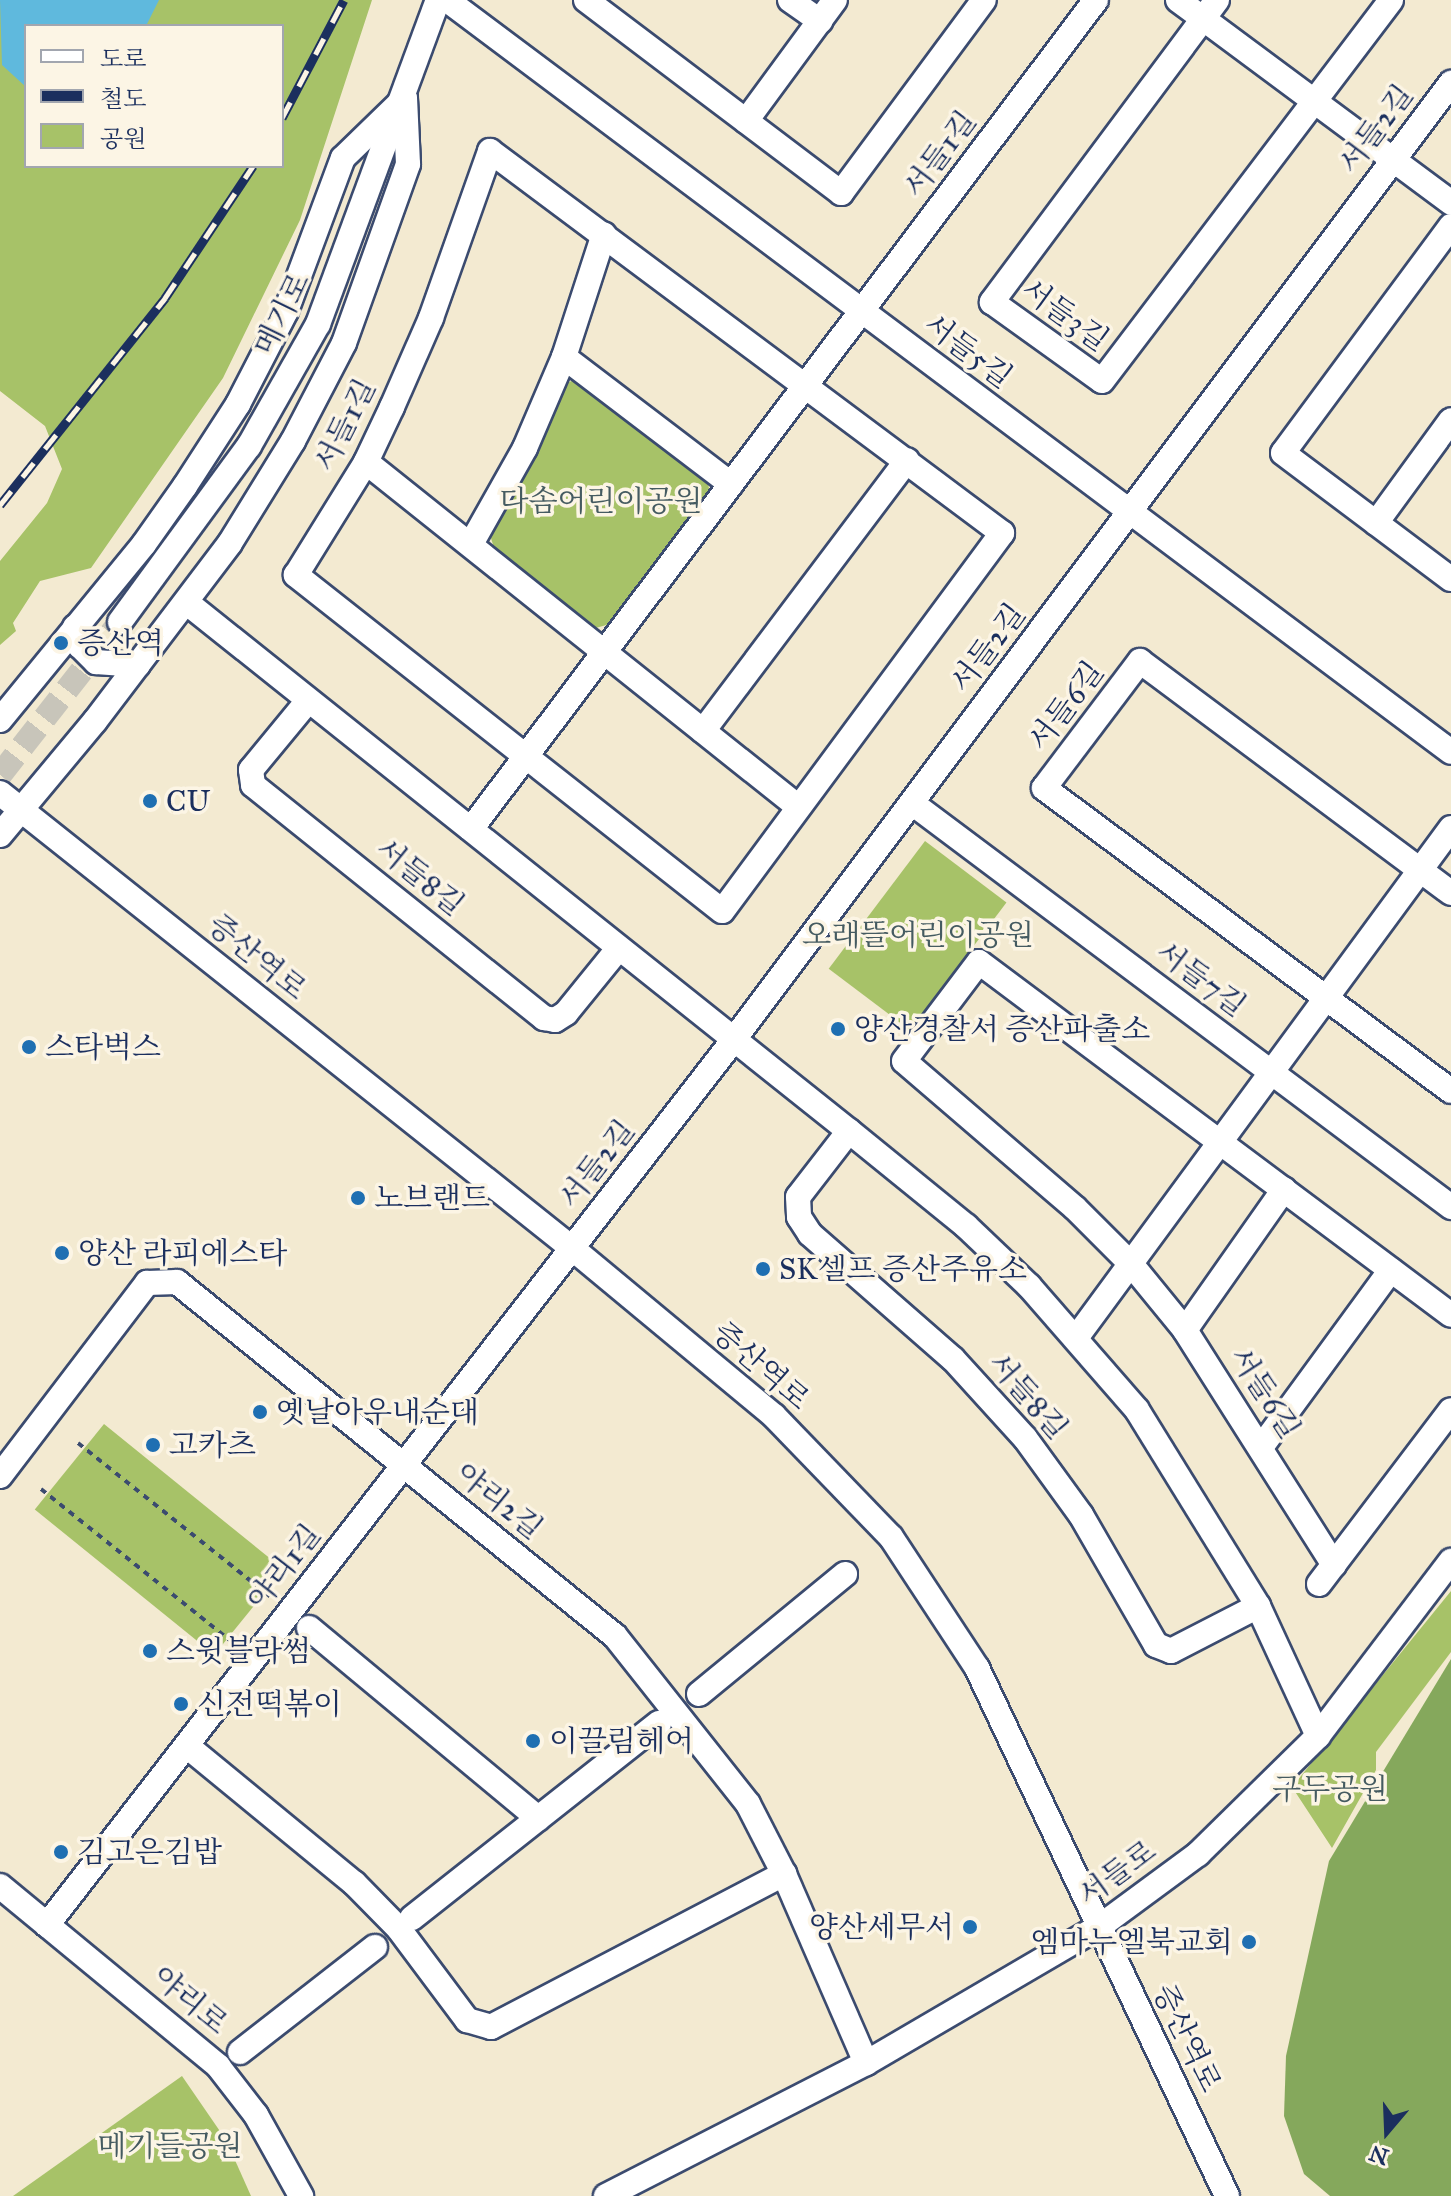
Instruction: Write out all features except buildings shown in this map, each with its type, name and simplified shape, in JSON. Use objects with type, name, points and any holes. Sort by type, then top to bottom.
[{"type":"street","name":"메기로","points":[[120,622],[249,446],[318,324],[405,98],[438,0]]},
{"type":"street","name":"서들5길","points":[[447,0],[1451,752]]},
{"type":"street","points":[[586,0],[841,193],[984,0]]},
{"type":"street","points":[[790,0],[820,21]]},
{"type":"street","points":[[746,121],[835,0]]},
{"type":"street","name":"서들1길","points":[[471,829],[527,759],[805,384],[1096,0]]},
{"type":"street","points":[[1178,0],[1210,9],[1313,100],[1451,203]]},
{"type":"street","name":"서들3길","points":[[1210,9],[992,302],[1102,381],[1391,0]]},
{"type":"street","name":"서들2길","points":[[573,1249],[912,803],[1451,83]]},
{"type":"street","points":[[0,835],[186,602],[285,454],[344,343],[408,164],[405,98]]},
{"type":"street","points":[[0,720],[144,544],[238,404],[286,311],[343,158],[405,98]]},
{"type":"street","name":"서들1길","points":[[490,151],[805,384],[1002,533],[722,911],[296,575],[366,462],[431,318],[490,151]]},
{"type":"street","points":[[1451,226],[1283,453],[1451,579]]},
{"type":"street","points":[[471,544],[525,448],[564,357],[604,234]]},
{"type":"street","points":[[564,357],[731,484]]},
{"type":"street","points":[[1376,523],[1451,420]]},
{"type":"street","points":[[703,731],[907,460]]},
{"type":"street","points":[[366,462],[797,806]]},
{"type":"street","points":[[186,602],[307,702],[471,829],[732,1042],[966,1226],[1076,1338],[1137,1410],[1258,1606],[1318,1736]]},
{"type":"street","points":[[75,627],[80,646],[96,662],[138,665]]},
{"type":"street","name":"서들6길","points":[[1451,893],[1140,661],[1044,788],[1451,1091]]},
{"type":"street","name":"서들8길","points":[[307,702],[251,770],[253,785],[532,1008],[555,1020],[566,1013],[618,949]]},
{"type":"street","name":"증산역로","points":[[0,793],[573,1249],[774,1416],[891,1537],[977,1668],[1227,2196]]},
{"type":"street","name":"서들7길","points":[[912,803],[1451,1207]]},
{"type":"street","points":[[1076,1338],[1451,828]]},
{"type":"street","name":"서들6길","points":[[1451,1315],[979,962],[904,1061],[1075,1208],[1131,1264],[1185,1330],[1262,1446],[1326,1574],[1451,1410]]},
{"type":"street","name":"서들8길","points":[[849,1131],[798,1197],[799,1217],[810,1234],[953,1359],[1025,1438],[1081,1515],[1156,1645],[1171,1651],[1258,1606]]},
{"type":"street","points":[[1185,1330],[1284,1189]]},
{"type":"street","name":"야리1길","points":[[47,1925],[573,1249]]},
{"type":"street","points":[[1262,1446],[1391,1270]]},
{"type":"street","name":"야리2길","points":[[0,1476],[147,1283],[177,1282],[615,1636],[748,1804],[784,1874],[866,2063]]},
{"type":"street","name":"서들로","points":[[606,2196],[866,2063],[1099,1927],[1198,1854],[1318,1736],[1451,1561]]},
{"type":"street","points":[[699,1694],[845,1574]]},
{"type":"street","points":[[309,1628],[538,1818]]},
{"type":"street","points":[[412,1918],[659,1723]]},
{"type":"street","points":[[187,1746],[354,1883],[399,1929],[467,2020],[491,2027],[784,1874]]},
{"type":"street","name":"야리로","points":[[0,1886],[218,2066],[256,2115],[301,2196]]},
{"type":"street","points":[[240,2052],[375,1947]]},
{"type":"path","points":[[78,1443],[271,1597]]},
{"type":"path","points":[[41,1489],[233,1643]]},
{"type":"green space","points":[[0,0],[372,0],[300,220],[223,378],[91,568],[40,581],[13,623],[16,631],[0,645],[0,561],[47,503],[62,469],[45,426],[0,391]]},
{"type":"green space","name":"다솜어린이공원","points":[[577,379],[707,479],[710,493],[610,624],[592,629],[496,554],[490,535],[561,385]]},
{"type":"green space","name":"오래뜰어린이공원","points":[[925,841],[1006,902],[910,1030],[829,969]]},
{"type":"green space","points":[[104,1424],[284,1569],[214,1655],[35,1509]]},
{"type":"green space","name":"구두공원","points":[[1451,1591],[1451,1652],[1376,1752],[1376,1770],[1332,1848],[1292,1787]]},
{"type":"green space","points":[[1451,1659],[1451,2196],[1330,2196],[1304,2174],[1284,2116],[1286,2056],[1329,1861]]},
{"type":"green space","name":"메기들공원","points":[[182,2076],[226,2140],[251,2196],[13,2196]]},
{"type":"water","points":[[0,0],[159,0],[147,24],[24,24],[24,85],[2,65]]},
{"type":"tunnel","points":[[0,775],[120,622]]},
{"type":"railway","points":[[284,114],[344,0]]},
{"type":"railway","points":[[0,505],[165,298],[252,168]]},
{"type":"place","name":"증산역","points":[[61,643]]},
{"type":"place","name":"CU","points":[[150,801]]},
{"type":"place","name":"양산경찰서 증산파출소","points":[[838,1029]]},
{"type":"place","name":"스타벅스","points":[[29,1047]]},
{"type":"place","name":"노브랜드","points":[[358,1198]]},
{"type":"place","name":"양산 라피에스타","points":[[62,1253]]},
{"type":"place","name":"SK셀프 증산주유소","points":[[763,1269]]},
{"type":"place","name":"옛날아우내순대","points":[[260,1412]]},
{"type":"place","name":"고카츠","points":[[153,1445]]},
{"type":"place","name":"스윗블라썸","points":[[150,1651]]},
{"type":"place","name":"신전떡볶이","points":[[181,1704]]},
{"type":"place","name":"이끌림헤어","points":[[533,1741]]},
{"type":"place","name":"김고은김밥","points":[[61,1852]]},
{"type":"place","name":"양산세무서","points":[[970,1927]]},
{"type":"place","name":"엠마누엘북교회","points":[[1249,1942]]}]
